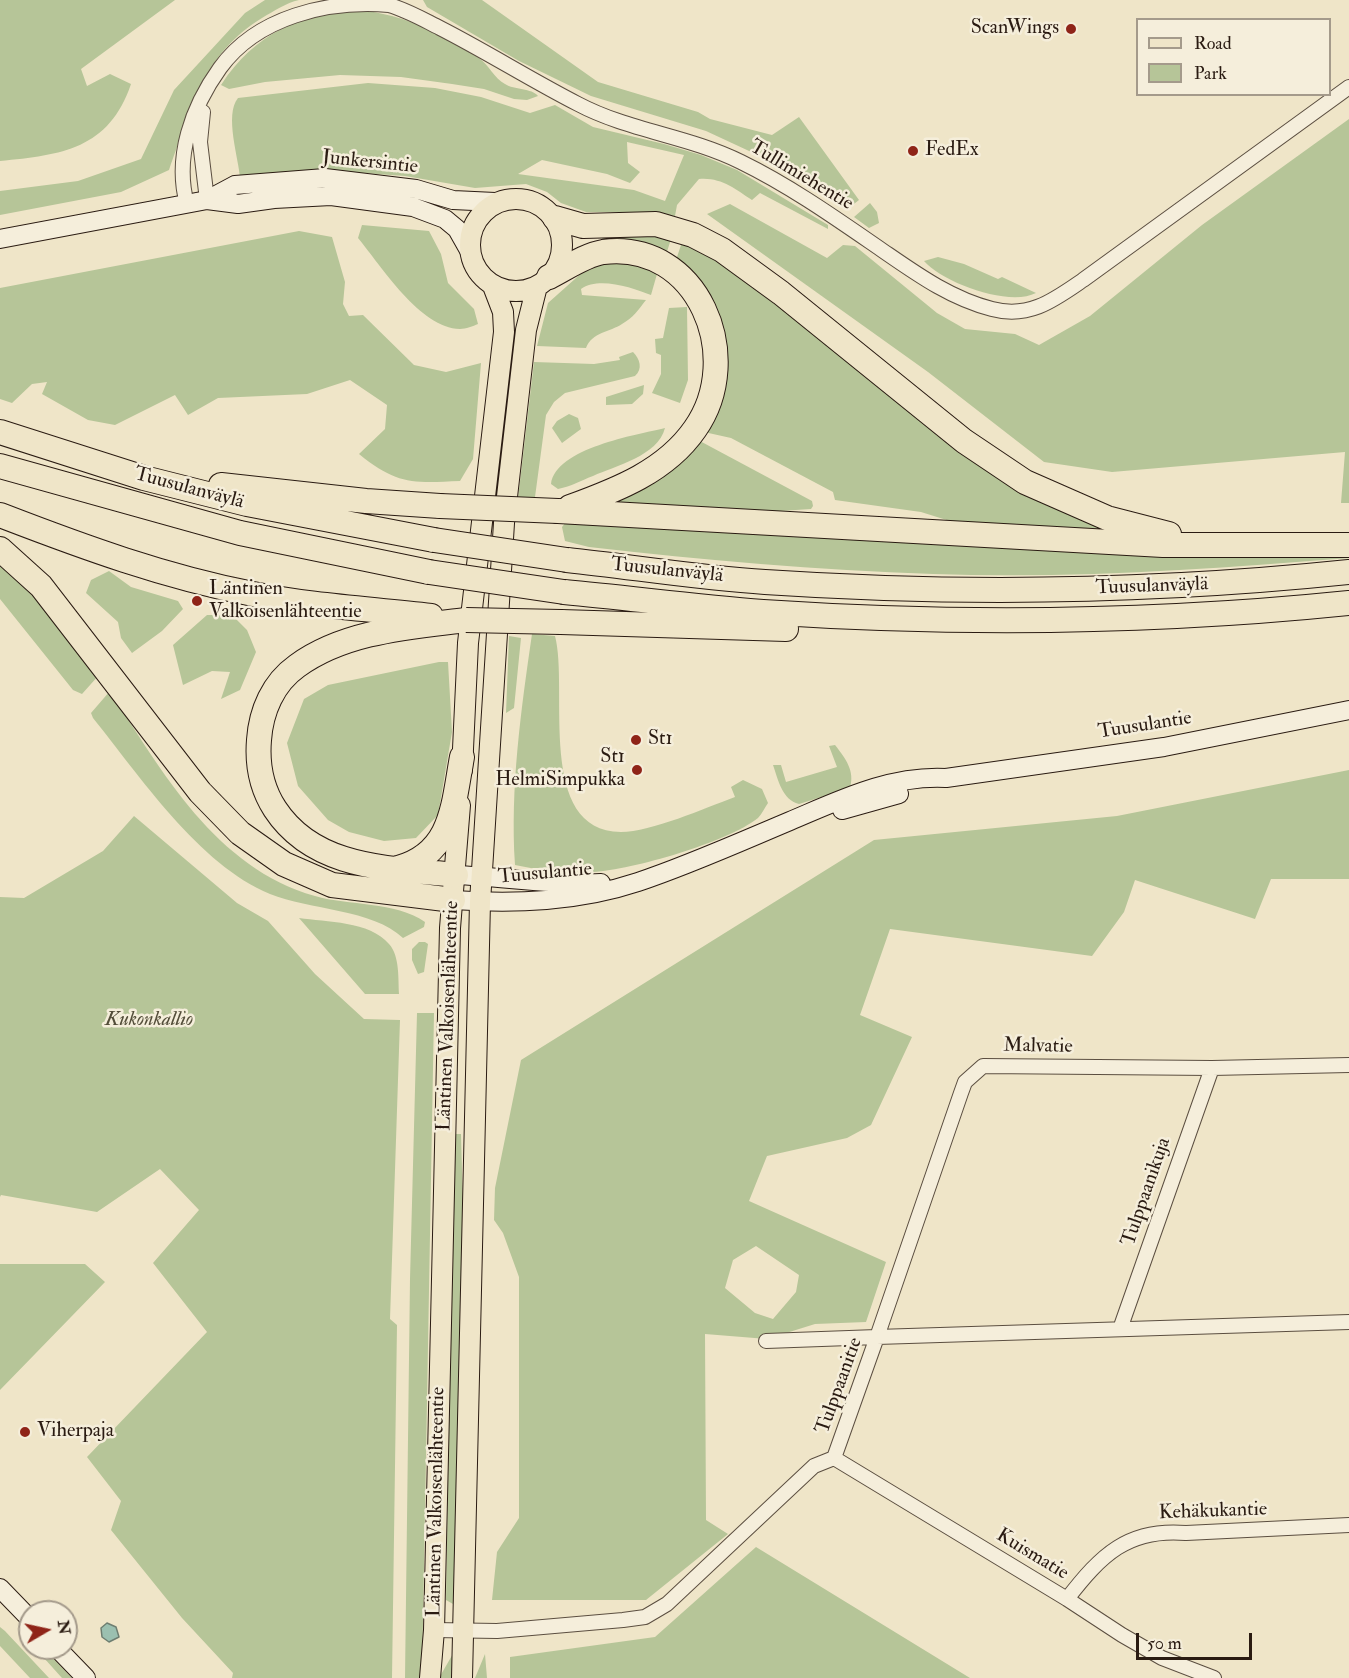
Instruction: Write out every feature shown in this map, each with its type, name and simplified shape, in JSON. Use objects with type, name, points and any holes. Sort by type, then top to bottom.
[{"type":"highway","points":[[555,218],[583,226],[656,224],[693,235],[722,250],[781,293],[964,441],[1025,482],[1107,518],[1184,537],[1243,545]]},
{"type":"highway","points":[[543,281],[599,253],[627,252],[652,259],[677,275],[703,304],[713,329],[717,349],[712,393],[703,416],[686,441],[659,465],[636,480],[558,511]]},
{"type":"highway","name":"Tuusulanväylä","points":[[0,432],[144,478],[246,504],[434,540],[567,560],[764,582],[928,588],[1078,590],[1235,584],[1349,572]]},
{"type":"highway","name":"Tuusulanväylä","points":[[0,466],[240,534],[429,572],[564,592],[762,612],[931,620],[1082,620],[1173,617],[1241,614],[1349,603]]},
{"type":"highway","points":[[144,478],[366,501],[441,506],[1163,544],[1349,545]]},
{"type":"highway","points":[[0,515],[101,555],[171,576],[254,594],[428,620],[845,631],[931,620]]},
{"type":"highway","points":[[0,549],[41,586],[201,792],[240,833],[284,864],[332,885],[453,900]]},
{"type":"highway","points":[[428,620],[378,633],[318,653],[296,666],[279,681],[260,724],[258,748],[261,774],[269,799],[284,822],[305,842],[331,856],[364,865],[456,875]]},
{"type":"highway","points":[[395,868],[422,858],[442,838],[449,823],[462,757]]},
{"type":"main road","name":"Junkersintie","points":[[0,239],[207,200],[235,185],[325,178],[416,189],[453,200],[495,202]]},
{"type":"main road","name":"Junkersintie","points":[[207,200],[238,204],[274,199],[331,196],[413,207],[445,219],[457,230],[470,252]]},
{"type":"main road","points":[[506,198],[528,198],[548,210],[555,218],[562,242],[556,266],[543,281],[519,292],[493,286],[478,271],[470,252],[475,225],[495,202],[506,198]]},
{"type":"main road","name":"Läntinen Valkoisenlähteentie","points":[[462,1678],[480,902],[504,523],[526,330],[543,281]]},
{"type":"main road","name":"Läntinen Valkoisenlähteentie","points":[[430,1678],[434,1630],[445,1117],[453,900],[468,643],[504,332],[503,312],[493,286]]},
{"type":"main road","name":"Tuusulantie","points":[[453,900],[480,902],[599,894],[639,882],[789,821],[833,813],[946,778],[1164,747],[1349,710]]},
{"type":"main road","name":"Tuusulantie","points":[[456,875],[574,884],[639,882]]},
{"type":"main road","points":[[0,1588],[18,1607]]},
{"type":"main road","points":[[69,1660],[86,1678]]},
{"type":"street","name":"Tullimiehentie","points":[[187,204],[182,184],[182,166],[198,107],[207,89],[233,52],[264,26],[293,11],[341,2],[391,5],[465,41],[580,106],[740,161],[787,186],[940,289],[992,309],[1022,313],[1048,304],[1083,280],[1349,87]]},
{"type":"street","name":"Tullimiehentie","points":[[207,89],[200,142],[207,200]]},
{"type":"street","name":"Malvatie","points":[[877,1337],[961,1093],[973,1073],[983,1066],[1212,1068],[1349,1065]]},
{"type":"street","name":"Tulppaanikuja","points":[[1120,1329],[1212,1068]]},
{"type":"street","name":"Tulppaanitie","points":[[434,1630],[497,1631],[645,1617],[674,1598],[814,1466],[834,1458],[877,1337],[1349,1322]]},
{"type":"street","points":[[766,1341],[877,1337]]},
{"type":"street","name":"Kuismatie","points":[[834,1458],[1162,1658],[1214,1678]]},
{"type":"street","name":"Kehäkukantie","points":[[1067,1599],[1099,1561],[1139,1535],[1163,1531],[1186,1533],[1349,1525]]},
{"type":"green space","points":[[0,0],[175,0],[81,69],[87,86],[110,74],[131,84],[122,106],[110,123],[80,145],[63,151],[44,156],[0,161]]},
{"type":"green space","points":[[265,0],[299,0],[262,18],[242,33],[225,49],[212,66],[193,104],[169,170],[121,192],[0,215],[0,191],[78,181],[141,159],[174,90],[245,13]]},
{"type":"green space","points":[[423,0],[482,0],[598,82],[698,112],[710,119],[772,135],[799,117],[859,200],[850,207],[790,170],[706,131],[591,96],[519,61],[427,7]]},
{"type":"green space","points":[[360,10],[392,16],[437,33],[479,58],[505,84],[538,96],[527,100],[514,99],[484,89],[401,77],[340,75],[265,82],[229,89],[221,85],[249,52],[264,39],[281,29],[318,16]]},
{"type":"green space","points":[[368,83],[435,88],[481,97],[530,113],[555,105],[593,127],[701,155],[737,170],[828,225],[828,229],[760,193],[752,200],[727,185],[707,179],[699,179],[677,205],[675,216],[652,212],[586,212],[561,203],[547,192],[526,184],[475,188],[405,176],[334,171],[240,178],[232,126],[232,115],[238,98]],"holes":[[[627,142],[684,155],[665,201],[634,190],[518,174],[542,160],[607,174],[630,183],[640,172],[628,163]]]},
{"type":"green space","points":[[1349,119],[1349,503],[1341,503],[1345,452],[1112,472],[1044,462],[928,372],[707,214],[730,204],[827,258],[843,245],[855,246],[937,313],[965,329],[1015,334],[1039,345],[1090,316],[1202,225]]},
{"type":"green space","points":[[870,203],[877,212],[879,223],[869,228],[854,217]]},
{"type":"green space","points":[[362,225],[429,231],[441,254],[448,283],[474,309],[478,324],[462,329],[445,326],[416,307],[390,279],[358,238]]},
{"type":"green space","points":[[299,231],[332,237],[345,282],[343,304],[349,316],[363,315],[414,365],[446,372],[481,363],[473,459],[460,481],[406,480],[384,472],[359,454],[385,429],[387,405],[350,380],[307,394],[218,398],[188,415],[175,395],[115,425],[88,420],[42,394],[47,382],[32,384],[12,403],[0,399],[0,288]]},
{"type":"green space","points":[[644,234],[671,239],[665,258],[603,243],[602,236]]},
{"type":"green space","points":[[682,242],[730,267],[1121,534],[953,522],[921,512],[835,500],[833,492],[731,438],[704,432],[725,381],[675,263]]},
{"type":"green space","points":[[938,257],[964,264],[998,279],[1002,277],[1036,293],[1024,297],[1010,297],[977,290],[946,277],[924,261]]},
{"type":"green space","points":[[611,262],[638,265],[657,274],[651,295],[616,284],[597,283],[581,289],[582,295],[646,300],[636,313],[617,327],[597,335],[586,348],[537,346],[548,303],[585,270]]},
{"type":"green space","points":[[687,307],[688,380],[680,403],[652,393],[661,374],[661,355],[656,353],[655,339],[663,338],[669,308]]},
{"type":"green space","points":[[633,352],[640,364],[635,376],[565,393],[554,402],[546,415],[535,497],[518,498],[534,362],[594,364],[620,360],[619,357]]},
{"type":"green space","points":[[644,385],[643,394],[632,404],[606,405],[606,397]]},
{"type":"green space","points":[[569,414],[578,418],[581,429],[562,443],[552,428],[557,421]]},
{"type":"green space","points":[[665,428],[661,438],[654,446],[635,459],[563,488],[558,489],[551,484],[556,472],[567,461],[582,452],[618,439]]},
{"type":"green space","points":[[698,440],[812,501],[813,506],[811,509],[765,512],[618,504],[618,500]]},
{"type":"green space","points":[[566,522],[1349,554],[1349,558],[1089,574],[985,575],[890,572],[761,564],[589,547],[565,541],[562,527]]},
{"type":"green space","points":[[0,564],[40,603],[99,675],[82,694],[73,690],[0,599]]},
{"type":"green space","points":[[109,571],[131,587],[178,601],[183,609],[162,631],[132,653],[121,638],[118,622],[86,593],[91,580]]},
{"type":"green space","points":[[207,615],[232,615],[247,630],[256,652],[240,690],[221,699],[230,672],[212,671],[183,685],[173,645]]},
{"type":"green space","points":[[532,634],[555,636],[561,754],[566,784],[576,808],[594,825],[621,832],[662,824],[735,797],[731,787],[743,780],[762,789],[768,803],[758,818],[744,827],[703,845],[631,866],[593,872],[574,872],[515,865],[515,778],[520,720]]},
{"type":"green space","points":[[509,636],[521,638],[514,708],[506,713]]},
{"type":"green space","points":[[448,662],[452,732],[438,815],[416,838],[384,841],[349,832],[328,820],[298,786],[287,743],[304,699],[328,685]]},
{"type":"green space","points":[[110,691],[150,753],[195,813],[220,840],[249,864],[280,882],[315,896],[400,910],[425,922],[424,927],[403,938],[390,928],[375,921],[270,894],[244,880],[219,862],[195,841],[150,791],[93,718],[91,713]]},
{"type":"green space","points":[[835,745],[846,760],[850,771],[850,788],[799,804],[788,798],[773,765],[781,765],[786,782],[837,767],[829,746]]},
{"type":"green space","points":[[1349,770],[1349,879],[1271,879],[1255,919],[1135,880],[1124,912],[1092,956],[890,929],[860,1015],[912,1037],[871,1125],[847,1138],[767,1156],[749,1201],[886,1262],[866,1322],[815,1324],[767,1339],[705,1334],[706,1520],[728,1534],[646,1600],[492,1600],[497,1552],[519,1518],[519,1277],[503,1233],[494,1220],[495,1188],[521,1060],[874,840],[1117,816]],"holes":[[[756,1246],[799,1275],[796,1292],[773,1319],[755,1313],[725,1288],[733,1260]]]},
{"type":"green space","name":"Kukonkallio","points":[[134,816],[237,903],[268,921],[315,974],[364,1019],[400,1020],[390,1319],[397,1325],[392,1678],[232,1678],[233,1673],[182,1618],[111,1530],[121,1501],[87,1457],[207,1332],[153,1263],[199,1210],[160,1169],[97,1212],[1,1195],[0,1197],[0,897],[24,898],[103,851]]},
{"type":"green space","points":[[299,918],[347,924],[381,936],[393,949],[395,955],[399,994],[365,994]]},
{"type":"green space","points":[[419,942],[428,944],[424,972],[418,974],[412,960],[412,949]]},
{"type":"green space","points":[[417,1013],[434,1013],[422,1678],[405,1678],[410,1279]]},
{"type":"green space","points":[[454,1134],[461,1134],[463,1208],[456,1602],[453,1604],[446,1600]]},
{"type":"green space","points":[[0,1264],[85,1264],[105,1282],[0,1390]]},
{"type":"green space","points":[[756,1547],[970,1678],[510,1678],[510,1657],[655,1637]]},
{"type":"green space","points":[[0,1627],[18,1645],[18,1660],[32,1660],[49,1678],[30,1678],[0,1646]]},
{"type":"green space","points":[[454,1652],[454,1678],[439,1678]]},
{"type":"green space","points":[[485,1654],[487,1678],[475,1678]]},
{"type":"green space","points":[[46,1660],[55,1660],[72,1678],[62,1678]]},
{"type":"shaded area","points":[[107,1623],[116,1627],[119,1637],[109,1642],[102,1637],[101,1628]]},
{"type":"place","name":"ScanWings","points":[[1071,29]]},
{"type":"place","name":"FedEx","points":[[913,151]]},
{"type":"place","name":"Läntinen Valkoisenlähteentie","points":[[197,601]]},
{"type":"place","name":"St1","points":[[636,740]]},
{"type":"place","name":"St1 HelmiSimpukka","points":[[637,770]]},
{"type":"place","name":"Viherpaja","points":[[25,1432]]}]
